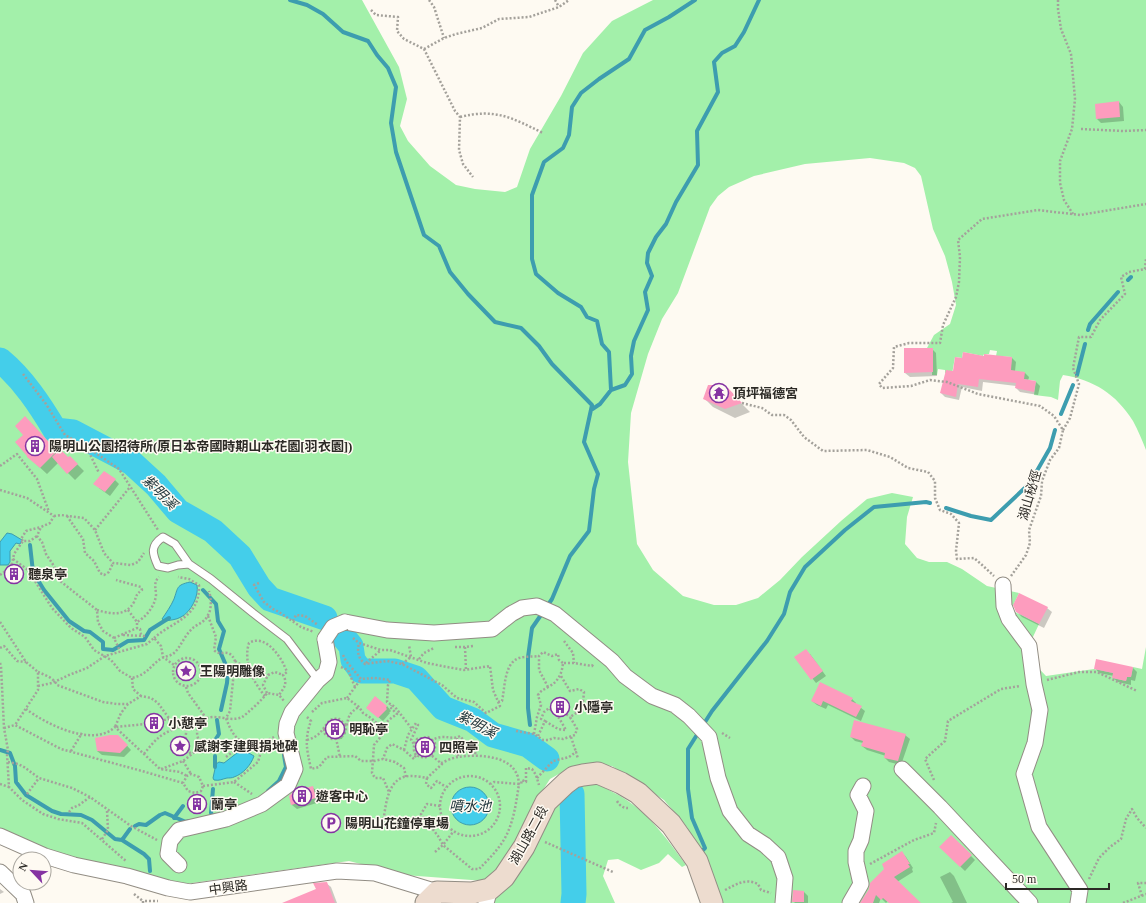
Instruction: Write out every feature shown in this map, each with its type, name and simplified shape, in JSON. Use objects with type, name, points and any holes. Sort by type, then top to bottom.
[{"type":"street","points":[[1003,585],[1004,606],[1009,619],[1029,646],[1034,684],[1040,710],[1035,743],[1024,774],[1039,828],[1079,897]]},
{"type":"street","points":[[179,865],[168,854],[170,841],[179,830],[226,819],[262,804],[288,785],[295,769],[286,733],[290,718],[318,680],[326,673],[329,662],[322,632],[345,622],[387,630],[407,632],[434,633],[492,629],[511,614],[522,608],[537,606],[554,614],[602,652],[625,676],[652,696],[675,705],[696,722],[709,737],[718,778],[730,811],[748,834],[778,856],[785,878],[783,900]]},
{"type":"street","points":[[902,770],[940,807],[1030,903]]},
{"type":"street","name":"湖山路二段","points":[[432,898],[472,893],[488,896],[504,876],[524,846],[546,802],[566,783],[574,778],[583,775],[598,774],[620,783],[638,793],[671,824],[697,862],[711,900]]},
{"type":"street","points":[[850,903],[861,884],[856,862],[856,851],[862,834],[866,811],[858,795],[863,786]]},
{"type":"street","name":"中興路","points":[[0,836],[45,856],[74,865],[127,876],[168,888],[190,892],[337,871],[375,873],[432,898]]},
{"type":"street","points":[[0,872],[23,894],[26,903]]},
{"type":"lane","points":[[189,564],[168,568],[158,566],[153,555],[153,547],[157,541],[163,537],[175,544],[189,564],[211,579],[287,638],[318,680]]},
{"type":"path","points":[[429,0],[436,13],[444,38]]},
{"type":"path","points":[[555,0],[558,7]]},
{"type":"path","points":[[424,49],[444,38],[482,28],[499,19],[529,17],[558,7],[569,0]]},
{"type":"path","points":[[1058,0],[1061,29],[1072,54],[1075,99],[1072,129],[1060,161],[1060,183],[1064,200],[1073,214]]},
{"type":"path","points":[[371,10],[376,14],[398,18],[398,31],[404,40],[424,49],[455,111],[460,117],[459,150],[463,164],[473,177]]},
{"type":"path","points":[[460,117],[475,113],[494,114],[518,121],[543,133]]},
{"type":"path","points":[[1081,129],[1123,131],[1146,130]]},
{"type":"path","points":[[1063,430],[1054,416],[1040,406],[978,394],[947,382],[930,380],[911,386],[882,388],[879,384],[894,368],[894,347],[909,343],[940,343],[943,325],[956,297],[959,282],[960,257],[958,240],[982,219],[1038,210],[1080,215],[1146,204]]},
{"type":"path","name":"湖山秘徑","points":[[1003,585],[1026,555],[1030,542],[1029,530],[1041,496],[1042,481],[1050,460],[1059,448],[1063,430],[1070,418],[1079,384],[1072,368],[1079,337],[1091,337],[1100,320],[1125,294],[1121,277],[1129,272],[1145,268],[1146,260]]},
{"type":"path","points":[[23,374],[46,404],[65,435],[87,447],[119,469],[163,537]]},
{"type":"path","points":[[742,403],[762,408],[772,415],[784,415],[791,420],[804,437],[823,451],[867,450],[890,457],[908,468],[928,472],[935,481],[935,498],[940,510],[951,514],[959,522],[956,551],[958,559],[974,558],[1003,585]]},
{"type":"path","points":[[87,447],[99,474]]},
{"type":"path","points":[[0,466],[17,454],[37,479],[49,513]]},
{"type":"path","points":[[95,530],[130,487]]},
{"type":"path","points":[[0,490],[27,498],[54,516],[67,515],[84,518],[95,530],[104,553],[113,562],[131,565],[138,562],[143,554],[153,547]]},
{"type":"path","points":[[67,515],[84,539],[85,553],[94,561],[100,572],[104,574],[109,572],[113,562]]},
{"type":"path","points":[[24,541],[21,539],[26,531],[50,523],[54,516]]},
{"type":"path","points":[[24,541],[30,541],[37,536],[41,527]]},
{"type":"path","points":[[37,536],[42,542],[46,554],[54,566],[60,581],[97,610],[112,614],[128,610],[134,603],[137,593],[142,590],[141,587],[116,580]]},
{"type":"path","points":[[0,575],[11,566],[14,559],[14,554],[24,541]]},
{"type":"path","points":[[14,559],[28,570],[52,608],[71,628],[85,637],[94,650],[111,660],[120,671],[132,678],[142,676],[163,657],[173,654],[190,630],[201,624],[208,616],[210,612],[211,596]]},
{"type":"path","points":[[137,622],[148,612],[156,597],[155,584],[157,578],[161,575]]},
{"type":"path","points":[[38,686],[55,682],[87,668],[105,656],[147,644],[176,622],[182,621],[190,612],[200,594],[199,586],[186,578],[180,576],[176,578]]},
{"type":"path","points":[[259,583],[254,585],[264,602],[301,627],[322,632]]},
{"type":"path","points":[[97,610],[98,622],[103,631],[114,638],[120,651]]},
{"type":"path","points":[[123,635],[144,636],[141,634],[140,629],[137,628],[137,622],[128,610]]},
{"type":"path","points":[[293,621],[296,615],[305,616],[322,632]]},
{"type":"path","points":[[203,786],[234,782],[258,762],[262,748],[243,744],[230,730],[226,718],[230,711],[235,661],[233,656],[228,652],[218,653],[214,650],[216,637],[208,616]]},
{"type":"path","points":[[0,622],[26,662],[38,672],[47,676],[57,685],[103,702],[128,704]]},
{"type":"path","points":[[114,638],[137,628]]},
{"type":"path","points":[[407,632],[411,657]]},
{"type":"path","points":[[353,637],[359,643],[381,650],[390,650],[427,663],[466,670],[490,666],[493,690],[500,706],[486,714],[474,702],[457,698],[442,685],[402,664],[387,661],[365,664]]},
{"type":"path","points":[[154,638],[161,646],[163,657],[174,665]]},
{"type":"path","points":[[279,695],[266,694],[257,687],[246,652],[249,644],[254,641],[264,642],[276,652],[284,664],[287,672],[283,675]]},
{"type":"path","points":[[359,643],[358,651],[361,660],[365,664]]},
{"type":"path","points":[[453,647],[466,647],[480,644]]},
{"type":"path","points":[[0,648],[4,646],[17,661],[26,662]]},
{"type":"path","points":[[419,660],[424,653],[437,646]]},
{"type":"path","points":[[466,647],[466,670]]},
{"type":"path","points":[[365,664],[381,650]]},
{"type":"path","points":[[498,702],[502,701],[509,667],[513,662],[519,658],[539,656],[542,652],[552,656],[558,654],[559,660],[562,664],[562,671],[560,676],[538,695],[541,705],[534,734]]},
{"type":"path","points":[[562,664],[574,663],[592,666],[602,652]]},
{"type":"path","points":[[343,654],[346,661],[361,680]]},
{"type":"path","points":[[539,656],[539,670],[548,687]]},
{"type":"path","points":[[187,657],[194,659],[200,665],[202,672],[200,680],[194,685],[186,687],[179,684],[174,679],[174,665],[180,659],[187,657]]},
{"type":"path","points":[[402,664],[411,657]]},
{"type":"path","points":[[235,661],[245,667],[249,665]]},
{"type":"path","points":[[329,662],[348,670],[355,687]]},
{"type":"path","points":[[0,663],[4,728],[8,750],[9,787]]},
{"type":"path","points":[[4,728],[15,725],[38,690],[38,672]]},
{"type":"path","points":[[266,694],[263,685],[268,675],[275,672],[283,675],[286,679],[285,687],[279,695]]},
{"type":"path","points":[[934,780],[925,759],[945,741],[948,721],[1000,689],[1034,684],[1079,672],[1097,672],[1137,691]]},
{"type":"path","points":[[560,676],[570,692],[579,689],[584,692],[581,710],[570,717]]},
{"type":"path","points":[[132,678],[133,689],[141,696],[151,698],[158,703],[176,728]]},
{"type":"path","points":[[279,695],[290,718],[299,726],[322,703],[347,698],[361,680],[374,678],[390,680],[388,685],[388,702],[395,707],[412,729]]},
{"type":"path","points":[[186,687],[188,693],[206,718]]},
{"type":"path","points":[[160,769],[183,761],[202,746],[197,737],[197,731],[200,724],[206,718],[242,717],[266,694]]},
{"type":"path","points":[[26,709],[49,723],[71,732],[96,736],[109,732],[115,727],[121,713],[128,704],[141,696]]},
{"type":"path","points":[[347,698],[381,727],[383,734],[374,746],[372,773],[375,778],[383,778],[389,792]]},
{"type":"path","points":[[381,727],[397,714],[390,707],[392,705]]},
{"type":"path","points":[[345,725],[347,726],[348,716],[353,710],[359,707]]},
{"type":"path","points":[[549,708],[559,718],[566,730],[558,729],[545,721],[541,719],[544,712],[549,708]]},
{"type":"path","points":[[539,710],[544,712]]},
{"type":"path","points":[[516,731],[534,734],[543,740],[571,737],[575,735],[577,729],[570,717],[563,712]]},
{"type":"path","points":[[307,717],[312,721],[308,730],[306,745],[311,769],[319,767],[327,757],[355,756],[361,761],[383,759],[395,762],[404,768],[406,777]]},
{"type":"path","points":[[307,740],[315,738],[330,720],[338,718],[345,725],[346,731],[341,738],[332,739],[326,734],[324,729]]},
{"type":"path","points":[[115,727],[146,724],[169,719]]},
{"type":"path","points":[[538,736],[545,721]]},
{"type":"path","points":[[404,750],[408,735],[416,723],[418,725],[411,740],[414,744],[414,751],[416,755]]},
{"type":"path","points":[[144,754],[155,740],[164,733],[187,725],[200,724]]},
{"type":"path","points":[[15,725],[61,749],[183,784],[188,791],[195,794],[201,791],[203,786],[199,777],[191,774],[183,761]]},
{"type":"path","points":[[187,725],[185,742],[191,755]]},
{"type":"path","points":[[115,727],[160,769],[180,772],[187,776]]},
{"type":"path","points":[[71,752],[82,733]]},
{"type":"path","points":[[432,740],[440,736],[456,738],[460,736],[477,756]]},
{"type":"path","points":[[383,759],[387,748],[392,744],[404,750],[414,758],[416,755],[424,758],[431,755],[435,750],[435,743],[428,737],[417,739],[414,744]]},
{"type":"path","points":[[571,737],[576,752]]},
{"type":"path","points":[[336,738],[340,757]]},
{"type":"path","points":[[456,738],[458,757]]},
{"type":"path","points":[[226,757],[243,744]]},
{"type":"path","points":[[431,755],[440,763]]},
{"type":"path","points":[[440,763],[458,757],[490,756],[512,767],[518,775],[519,784],[514,814],[505,838],[497,850],[479,869],[472,869],[443,845],[421,814],[428,804],[440,806]]},
{"type":"path","points":[[8,762],[24,767],[39,778],[72,788],[90,797],[131,826],[157,840],[159,847]]},
{"type":"path","points":[[440,763],[442,764],[427,778],[426,784],[430,788],[437,781],[446,787]]},
{"type":"path","points":[[519,784],[521,784],[522,780],[526,782],[526,768],[532,769],[536,775],[546,802]]},
{"type":"path","points":[[183,784],[187,776],[191,774]]},
{"type":"path","points":[[383,823],[389,792],[396,782],[410,776],[427,778]]},
{"type":"path","points":[[463,776],[483,778],[498,792],[500,813],[496,822],[490,829],[472,837],[462,836],[453,832],[446,825],[441,816],[441,797],[446,787],[454,780],[463,776]]},
{"type":"path","points":[[22,800],[39,778]]},
{"type":"path","points":[[234,782],[256,796]]},
{"type":"path","points":[[491,784],[494,782],[519,784]]},
{"type":"path","points":[[0,784],[9,787],[22,800],[43,814],[58,819],[82,822],[131,865]]},
{"type":"path","points":[[69,812],[72,808],[79,806],[90,797]]},
{"type":"path","points":[[858,871],[914,840],[934,833],[940,807]]},
{"type":"path","points":[[102,839],[108,830],[107,809]]},
{"type":"path","points":[[1079,897],[1099,858],[1121,839],[1126,819],[1132,809],[1137,818],[1146,828]]},
{"type":"path","points":[[67,820],[68,816]]},
{"type":"path","points":[[436,852],[453,832]]},
{"type":"path","points":[[540,840],[613,872]]},
{"type":"path","points":[[711,900],[739,883],[750,880],[758,884],[761,890],[783,900]]},
{"type":"path","points":[[1142,896],[1138,883],[1146,883]]},
{"type":"path","points":[[1123,903],[1146,894]]},
{"type":"green space","points":[[0,0],[362,0],[399,67],[407,99],[400,126],[408,141],[430,166],[456,185],[475,189],[505,192],[517,187],[530,149],[561,96],[583,53],[612,21],[653,0],[1146,0],[1146,450],[1133,421],[1126,411],[1112,396],[1085,380],[1063,375],[1060,381],[1058,400],[1051,397],[1034,395],[1036,381],[1024,379],[1009,382],[1012,357],[996,356],[997,351],[990,350],[989,354],[984,354],[983,356],[963,352],[962,358],[955,357],[952,374],[945,373],[945,370],[938,369],[937,375],[932,375],[933,348],[927,348],[934,335],[950,324],[956,305],[945,256],[933,229],[921,176],[915,168],[904,163],[870,158],[805,164],[754,176],[729,187],[718,196],[710,207],[678,293],[662,319],[648,354],[631,413],[628,462],[637,544],[653,570],[683,596],[714,605],[736,605],[758,598],[780,580],[802,557],[867,499],[892,493],[913,497],[907,517],[905,544],[917,558],[929,562],[947,562],[962,569],[987,586],[1019,593],[1011,610],[1039,624],[1025,654],[1046,676],[1094,669],[1113,673],[1113,678],[1126,681],[1127,677],[1131,677],[1133,667],[1142,669],[1146,647],[1146,903],[720,903],[687,827],[664,800],[612,766],[588,764],[566,770],[550,779],[539,796],[512,852],[485,881],[404,875],[349,861],[185,884],[55,854],[52,851],[48,851],[0,829]]},
{"type":"green space","points":[[596,783],[637,807],[660,830],[686,865],[682,867],[668,854],[659,863],[641,870],[618,859],[608,860],[603,876],[615,903],[493,903],[547,811],[576,784]]},
{"type":"water","points":[[7,533],[12,534],[22,540],[20,544],[16,543],[10,551],[10,562],[8,565],[0,565],[0,542]]},
{"type":"water","points":[[190,582],[197,585],[197,594],[191,608],[185,615],[179,618],[165,621],[162,619],[173,602],[178,588],[182,584]]},
{"type":"water","points":[[242,749],[254,756],[246,769],[233,777],[214,780],[213,778],[216,764],[219,762],[224,763]]},
{"type":"water","name":"噴水池","points":[[466,787],[474,787],[484,792],[488,799],[488,813],[484,820],[474,825],[466,825],[456,820],[454,817],[451,810],[451,802],[456,792],[459,790]]},
{"type":"building","points":[[1119,101],[1120,117],[1096,119],[1095,104]]},
{"type":"building","points":[[904,348],[933,348],[933,372],[904,373]]},
{"type":"building","points":[[963,352],[984,356],[984,354],[1012,357],[1011,370],[1025,372],[1024,379],[1036,381],[1034,392],[1015,388],[1016,383],[979,379],[978,387],[958,384],[956,397],[940,393],[946,370],[953,371],[955,357],[962,358]]},
{"type":"building","name":"頂坪福德宮","points":[[708,385],[718,385],[728,388],[742,403],[725,409],[703,399]]},
{"type":"building","name":"陽明山公園招待所(原日本帝國時期山本花園[羽衣園])","points":[[25,416],[57,451],[40,468],[27,457],[15,442],[23,435],[15,426]]},
{"type":"building","points":[[60,449],[78,464],[67,474],[52,457]]},
{"type":"building","points":[[104,471],[116,479],[105,492],[93,484]]},
{"type":"building","name":"聽泉亭","points":[[14,568],[18,570],[20,574],[18,578],[14,580],[10,578],[8,574],[10,570]]},
{"type":"building","points":[[1019,593],[1048,607],[1039,624],[1016,612],[1013,605]]},
{"type":"building","points":[[806,649],[823,671],[811,680],[794,657]]},
{"type":"building","points":[[1096,659],[1133,667],[1131,677],[1127,677],[1126,681],[1112,678],[1113,673],[1094,669]]},
{"type":"building","points":[[820,682],[853,698],[851,701],[862,706],[856,717],[823,701],[821,706],[811,701]]},
{"type":"building","points":[[375,696],[387,706],[387,709],[378,718],[366,708]]},
{"type":"building","name":"小隱亭","points":[[559,701],[564,703],[566,706],[565,710],[561,713],[557,712],[553,705]]},
{"type":"building","name":"小憇亭","points":[[152,718],[156,718],[158,719],[158,727],[152,728],[149,725],[149,721]]},
{"type":"building","name":"明恥亭","points":[[331,720],[337,721],[344,725],[344,732],[340,737],[333,738],[327,732],[328,730],[326,726],[330,724]]},
{"type":"building","points":[[854,720],[906,734],[898,761],[884,758],[885,753],[861,746],[863,741],[850,737]]},
{"type":"building","points":[[118,735],[128,745],[120,753],[97,751],[95,738]]},
{"type":"building","name":"四照亭","points":[[425,739],[431,741],[433,747],[431,753],[425,755],[419,753],[417,747],[419,741]]},
{"type":"building","name":"遊客中心","points":[[313,786],[316,798],[291,805],[289,796],[294,791]]},
{"type":"building","name":"蘭亭","points":[[201,794],[205,800],[204,806],[194,809],[189,807],[190,796]]},
{"type":"building","points":[[951,835],[972,855],[960,867],[939,847]]},
{"type":"building","points":[[902,851],[910,864],[908,864],[910,867],[894,877],[921,903],[889,903],[883,898],[881,900],[876,895],[873,903],[860,903],[869,889],[870,883],[884,869],[882,864]]},
{"type":"building","points":[[327,882],[335,903],[282,903],[316,889],[313,883]]},
{"type":"building","points":[[793,890],[804,891],[804,902],[792,902]]},
{"type":"waterway","points":[[290,0],[307,5],[323,14],[343,32],[368,41],[388,68],[396,87],[391,123],[396,152],[424,235],[439,246],[450,272],[468,294],[495,322],[521,328],[539,346],[552,364],[592,405],[584,442],[598,474],[594,489],[589,531],[570,556],[552,599],[532,628],[528,657],[528,708],[530,725]]},
{"type":"waterway","points":[[611,390],[609,352],[602,344],[597,321],[587,317],[581,307],[558,293],[536,274],[532,259],[532,195],[544,162],[563,148],[569,135],[572,107],[581,93],[629,59],[645,30],[669,17],[695,0]]},
{"type":"waterway","points":[[591,410],[600,404],[611,390],[625,385],[632,374],[631,356],[634,341],[648,310],[645,292],[652,276],[647,263],[648,253],[656,237],[666,224],[676,202],[698,165],[697,131],[718,92],[714,62],[722,53],[735,46],[744,32],[759,0]]},
{"type":"waterway","points":[[1128,280],[1131,277]]},
{"type":"waterway","points":[[1088,330],[1090,324],[1118,292]]},
{"type":"waterway","points":[[1077,375],[1085,344]]},
{"type":"waterway","name":"紫明溪","points":[[0,360],[24,384],[55,430],[73,432],[132,463],[156,485],[178,511],[213,531],[240,556],[259,587],[270,599],[325,618]]},
{"type":"waterway","points":[[1061,414],[1073,385]]},
{"type":"waterway","points":[[946,508],[971,516],[991,520],[1030,483],[1050,448],[1055,430]]},
{"type":"waterway","points":[[700,853],[705,848],[692,818],[688,789],[688,749],[712,711],[767,641],[784,614],[790,592],[805,567],[845,530],[874,507],[926,502],[930,503]]},
{"type":"waterway","points":[[30,545],[33,572],[44,590],[69,621],[84,631],[90,632],[103,642],[103,649],[113,650],[128,641],[144,640],[150,630],[169,618]]},
{"type":"waterway","points":[[203,590],[216,604],[218,621],[224,631],[219,649],[228,670],[227,683],[221,710]]},
{"type":"waterway","name":"紫明溪","points":[[342,635],[351,646],[353,660],[361,671],[395,671],[416,678],[443,708],[473,720],[493,735],[528,745],[547,759]]},
{"type":"waterway","points":[[210,748],[219,734],[217,720]]},
{"type":"waterway","name":"紫明溪","points":[[528,745],[529,741]]},
{"type":"waterway","points":[[0,750],[10,753],[15,766],[16,782],[26,795],[52,811],[61,814],[81,815],[92,820],[115,839],[122,840],[144,854],[149,859],[150,871]]},
{"type":"waterway","points":[[268,791],[279,781],[286,767],[284,755]]},
{"type":"waterway","points":[[215,756],[215,767]]},
{"type":"waterway","points":[[209,817],[213,816],[211,813],[213,789]]},
{"type":"waterway","name":"紫明溪","points":[[572,794],[573,903]]},
{"type":"waterway","points":[[174,818],[183,806]]},
{"type":"waterway","points":[[135,826],[139,824],[146,825],[165,813],[186,822],[189,821]]},
{"type":"waterway","points":[[122,840],[130,829]]},
{"type":"place","name":"頂坪福德宮","points":[[719,393]]},
{"type":"place","name":"陽明山公園招待所(原日本帝國時期山本花園[羽衣園])","points":[[35,446]]},
{"type":"place","name":"聽泉亭","points":[[14,574]]},
{"type":"place","name":"王陽明雕像","points":[[186,671]]},
{"type":"place","name":"小隱亭","points":[[560,707]]},
{"type":"place","name":"小憇亭","points":[[154,723]]},
{"type":"place","name":"明恥亭","points":[[335,729]]},
{"type":"place","name":"感謝李建興捐地碑","points":[[180,746]]},
{"type":"place","name":"四照亭","points":[[425,747]]},
{"type":"place","name":"遊客中心","points":[[302,796]]},
{"type":"place","name":"蘭亭","points":[[197,804]]},
{"type":"place","name":"陽明山花鐘停車場","points":[[331,823]]}]
